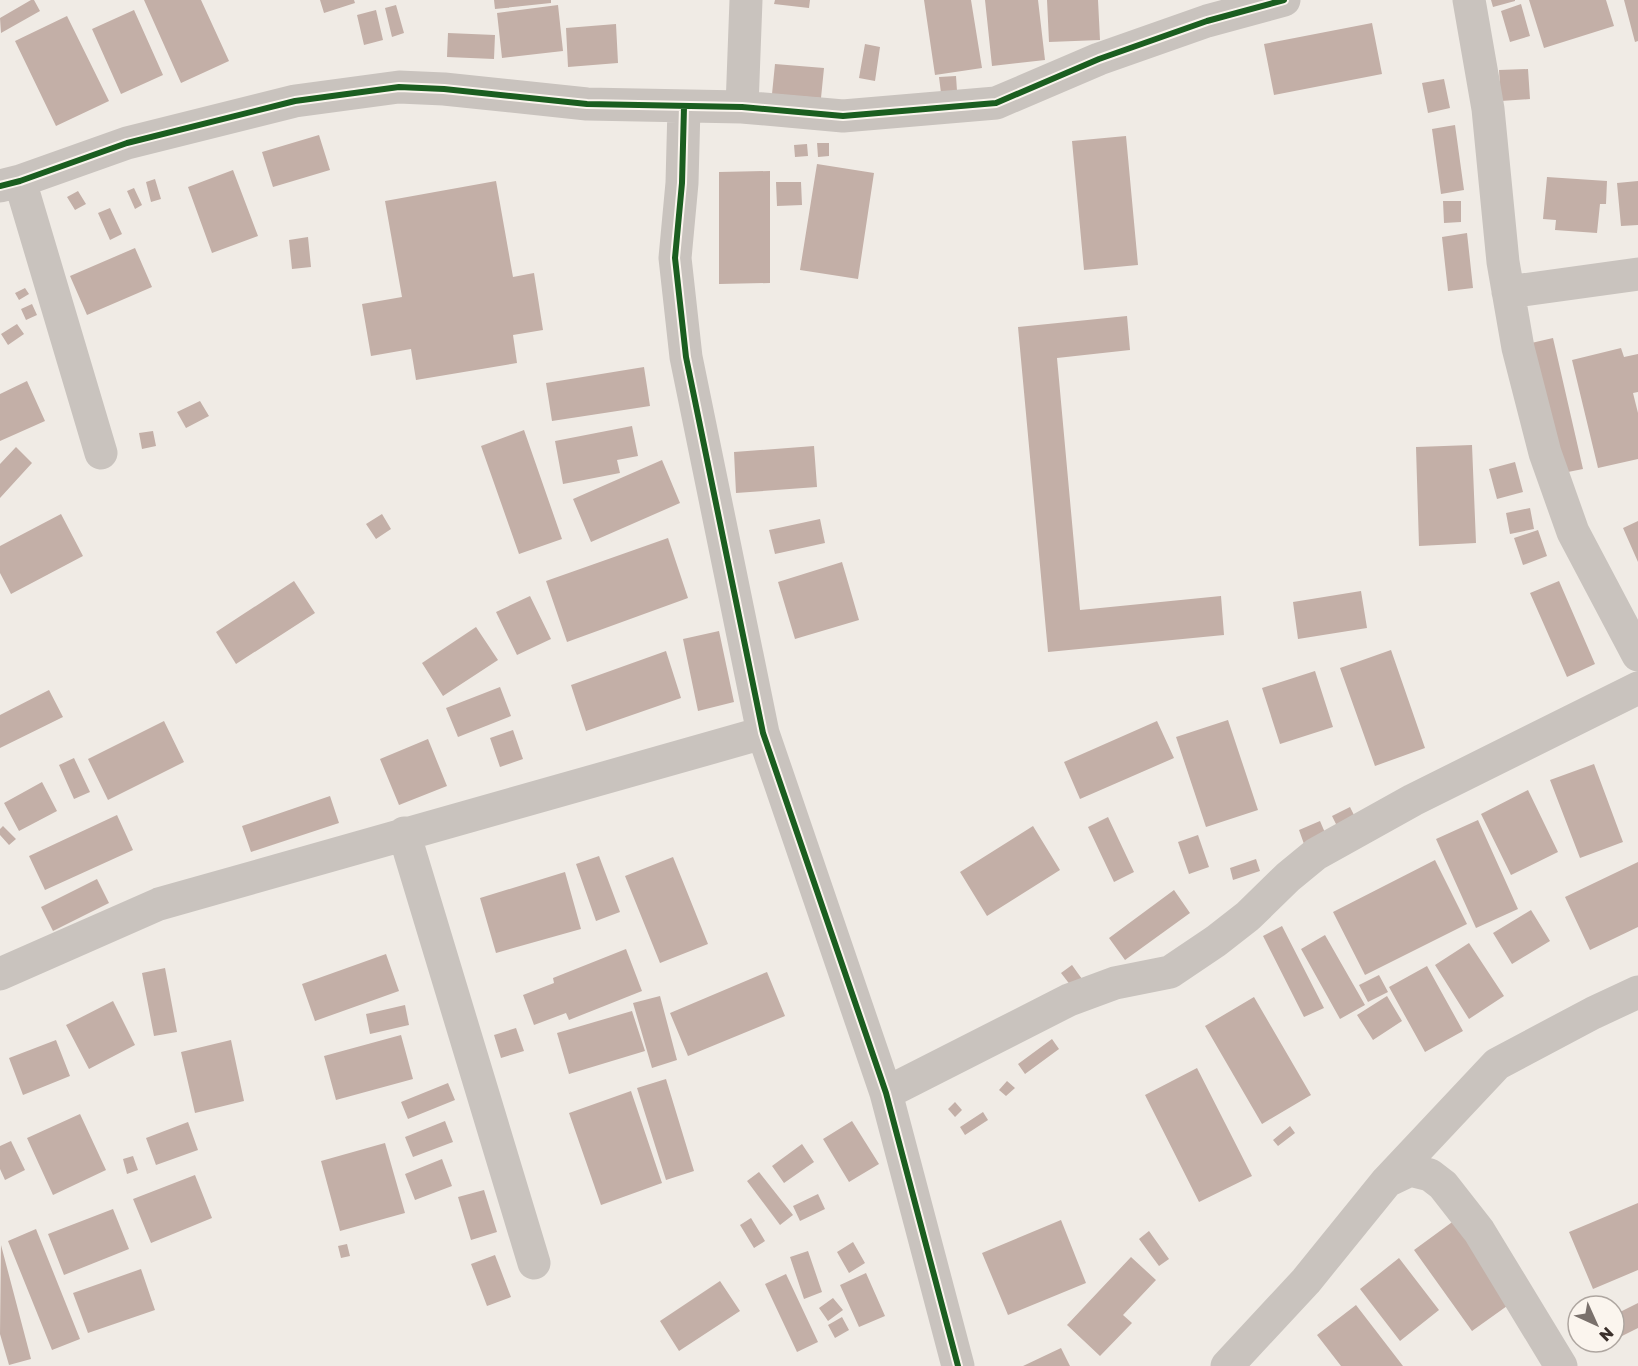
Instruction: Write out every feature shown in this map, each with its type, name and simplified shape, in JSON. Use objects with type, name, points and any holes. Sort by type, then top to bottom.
[{"type":"street","points":[[742,106],[746,0]]},
{"type":"street","points":[[101,453],[10,184],[127,143],[295,101],[399,87],[444,89],[587,104],[742,106],[843,116],[996,103],[1110,55],[1208,21],[1284,0]]},
{"type":"street","points":[[1469,0],[1488,109],[1508,292],[1518,348],[1545,453],[1573,532],[1638,655]]},
{"type":"street","points":[[684,106],[682,183],[675,258],[686,357],[763,733],[886,1093],[958,1366]]},
{"type":"street","points":[[1508,292],[1638,274]]},
{"type":"street","points":[[886,1093],[1069,1000],[1115,984],[1170,972],[1216,942],[1316,854],[1413,800],[1638,688]]},
{"type":"street","points":[[0,974],[159,904],[763,733]]},
{"type":"street","points":[[404,833],[534,1263]]},
{"type":"street","points":[[1227,1366],[1306,1281],[1387,1181],[1497,1064],[1593,1013],[1638,993]]},
{"type":"street","points":[[1387,1181],[1410,1170],[1430,1175],[1443,1185],[1479,1231],[1561,1366]]},
{"type":"building","points":[[34,0],[40,11],[1,33],[0,18]]},
{"type":"building","points":[[144,0],[201,0],[229,61],[181,83]]},
{"type":"building","points":[[320,0],[354,0],[355,3],[324,13]]},
{"type":"building","points":[[494,0],[551,0],[551,3],[495,9]]},
{"type":"building","points":[[775,0],[810,0],[809,8],[774,4]]},
{"type":"building","points":[[924,0],[971,0],[982,68],[935,75]]},
{"type":"building","points":[[985,0],[1038,0],[1045,60],[992,66]]},
{"type":"building","points":[[1047,0],[1098,0],[1100,40],[1049,42]]},
{"type":"building","points":[[1491,0],[1515,0],[1515,1],[1493,7]]},
{"type":"building","points":[[1529,0],[1606,0],[1614,26],[1544,48]]},
{"type":"building","points":[[1624,0],[1638,0],[1638,41],[1635,42]]},
{"type":"building","points":[[1521,4],[1530,36],[1510,42],[1501,11]]},
{"type":"building","points":[[396,5],[404,33],[392,37],[385,8]]},
{"type":"building","points":[[558,5],[563,51],[502,58],[497,13]]},
{"type":"building","points":[[134,10],[163,75],[121,94],[92,29]]},
{"type":"building","points":[[376,10],[383,40],[364,45],[357,15]]},
{"type":"building","points":[[67,16],[109,101],[56,126],[15,41]]},
{"type":"building","points":[[1372,23],[1382,74],[1274,95],[1264,44]]},
{"type":"building","points":[[616,24],[618,63],[568,67],[566,28]]},
{"type":"building","points":[[448,33],[495,35],[494,59],[447,57]]},
{"type":"building","points":[[865,44],[880,47],[875,81],[859,78]]},
{"type":"building","points":[[775,64],[824,68],[821,98],[772,94]]},
{"type":"building","points":[[1528,69],[1530,99],[1501,101],[1499,70]]},
{"type":"building","points":[[956,76],[957,91],[941,93],[939,77]]},
{"type":"building","points":[[1444,79],[1450,108],[1428,113],[1422,83]]},
{"type":"building","points":[[1455,125],[1464,190],[1441,194],[1432,129]]},
{"type":"building","points":[[319,135],[330,170],[273,187],[262,152]]},
{"type":"building","points":[[1126,136],[1138,265],[1084,270],[1072,141]]},
{"type":"building","points":[[817,143],[829,143],[829,156],[818,157]]},
{"type":"building","points":[[807,144],[808,156],[795,157],[794,145]]},
{"type":"building","points":[[817,164],[874,173],[858,279],[800,270]]},
{"type":"building","points":[[233,170],[258,236],[212,253],[188,187]]},
{"type":"building","points":[[770,171],[770,283],[719,284],[719,172]]},
{"type":"building","points":[[1547,177],[1607,181],[1606,204],[1600,204],[1597,233],[1555,230],[1556,220],[1543,219]]},
{"type":"building","points":[[155,179],[161,199],[151,202],[146,182]]},
{"type":"building","points":[[496,181],[513,277],[534,273],[543,330],[513,335],[517,363],[416,380],[411,349],[371,356],[362,304],[402,297],[385,201]]},
{"type":"building","points":[[1638,181],[1638,225],[1621,226],[1617,183]]},
{"type":"building","points":[[776,182],[801,182],[802,205],[777,206]]},
{"type":"building","points":[[134,188],[142,205],[135,209],[127,191]]},
{"type":"building","points":[[78,191],[86,204],[75,210],[67,197]]},
{"type":"building","points":[[1443,201],[1461,201],[1461,222],[1444,223]]},
{"type":"building","points":[[110,208],[122,234],[110,240],[98,213]]},
{"type":"building","points":[[1467,233],[1473,288],[1448,291],[1442,237]]},
{"type":"building","points":[[308,237],[311,267],[292,269],[289,240]]},
{"type":"building","points":[[135,248],[152,287],[87,315],[70,276]]},
{"type":"building","points":[[25,288],[29,294],[19,300],[15,293]]},
{"type":"building","points":[[32,304],[37,315],[26,320],[21,309]]},
{"type":"building","points":[[1127,316],[1130,350],[1057,358],[1080,610],[1221,596],[1224,635],[1048,652],[1018,327]]},
{"type":"building","points":[[17,324],[24,334],[8,345],[1,334]]},
{"type":"building","points":[[1553,338],[1583,469],[1558,474],[1527,344]]},
{"type":"building","points":[[1621,348],[1624,357],[1638,354],[1638,392],[1633,393],[1638,413],[1638,459],[1598,468],[1572,360]]},
{"type":"building","points":[[644,367],[650,406],[552,421],[546,383]]},
{"type":"building","points":[[27,381],[45,421],[0,441],[0,394]]},
{"type":"building","points":[[200,401],[209,416],[186,428],[177,412]]},
{"type":"building","points":[[632,426],[638,456],[617,460],[620,473],[563,484],[555,441]]},
{"type":"building","points":[[524,430],[562,539],[519,554],[481,446]]},
{"type":"building","points":[[153,431],[156,446],[142,449],[139,433]]},
{"type":"building","points":[[1472,445],[1476,543],[1419,546],[1416,447]]},
{"type":"building","points":[[814,446],[817,487],[736,493],[734,452]]},
{"type":"building","points":[[16,447],[32,463],[0,498],[0,464]]},
{"type":"building","points":[[662,460],[680,503],[591,542],[573,499]]},
{"type":"building","points":[[1515,462],[1523,492],[1497,499],[1489,469]]},
{"type":"building","points":[[1530,508],[1534,529],[1510,534],[1506,513]]},
{"type":"building","points":[[61,514],[83,556],[11,594],[0,573],[0,546]]},
{"type":"building","points":[[382,514],[391,529],[376,539],[366,524]]},
{"type":"building","points":[[820,519],[825,543],[775,554],[769,530]]},
{"type":"building","points":[[1638,521],[1638,562],[1623,528]]},
{"type":"building","points":[[1538,530],[1547,556],[1523,565],[1514,538]]},
{"type":"building","points":[[668,538],[688,598],[567,642],[546,581]]},
{"type":"building","points":[[842,562],[859,620],[795,639],[778,582]]},
{"type":"building","points":[[294,581],[315,613],[236,664],[216,632]]},
{"type":"building","points":[[1559,581],[1595,664],[1567,677],[1530,593]]},
{"type":"building","points":[[1361,591],[1367,628],[1298,639],[1293,602]]},
{"type":"building","points":[[530,596],[551,639],[517,655],[496,612]]},
{"type":"building","points":[[476,627],[498,660],[443,696],[422,663]]},
{"type":"building","points":[[719,631],[734,702],[698,711],[683,639]]},
{"type":"building","points":[[1391,650],[1425,748],[1375,766],[1340,668]]},
{"type":"building","points":[[666,651],[681,698],[586,731],[571,685]]},
{"type":"building","points":[[1315,671],[1333,727],[1280,744],[1262,688]]},
{"type":"building","points":[[500,687],[511,716],[458,737],[446,708]]},
{"type":"building","points":[[49,690],[63,717],[0,748],[0,715]]},
{"type":"building","points":[[1228,720],[1258,810],[1206,827],[1176,737]]},
{"type":"building","points":[[164,721],[184,762],[108,800],[88,759]]},
{"type":"building","points":[[1157,721],[1174,758],[1080,799],[1064,762]]},
{"type":"building","points":[[513,730],[523,759],[500,767],[490,738]]},
{"type":"building","points":[[428,739],[447,786],[399,805],[380,759]]},
{"type":"building","points":[[74,758],[90,792],[74,799],[59,765]]},
{"type":"building","points":[[1594,764],[1623,842],[1580,858],[1550,780]]},
{"type":"building","points":[[42,782],[57,811],[19,831],[4,803]]},
{"type":"building","points":[[1528,790],[1558,852],[1511,875],[1481,814]]},
{"type":"building","points":[[330,796],[339,823],[251,852],[242,826]]},
{"type":"building","points":[[1350,807],[1356,819],[1338,828],[1332,816]]},
{"type":"building","points":[[117,815],[133,850],[45,890],[29,856]]},
{"type":"building","points":[[1108,817],[1134,872],[1114,882],[1088,827]]},
{"type":"building","points":[[1478,820],[1518,909],[1476,928],[1436,839]]},
{"type":"building","points":[[1320,821],[1326,835],[1304,844],[1299,830]]},
{"type":"building","points":[[3,826],[16,839],[9,845],[0,835],[0,829]]},
{"type":"building","points":[[1033,826],[1060,870],[987,916],[960,872]]},
{"type":"building","points":[[1198,835],[1209,867],[1189,874],[1178,842]]},
{"type":"building","points":[[599,856],[620,912],[596,921],[576,864]]},
{"type":"building","points":[[673,857],[708,944],[660,963],[625,876]]},
{"type":"building","points":[[1256,859],[1260,871],[1233,880],[1230,868]]},
{"type":"building","points":[[1435,860],[1467,924],[1365,975],[1333,912]]},
{"type":"building","points":[[1638,862],[1638,927],[1590,950],[1565,897]]},
{"type":"building","points":[[565,872],[581,929],[496,953],[480,898]]},
{"type":"building","points":[[97,879],[109,903],[53,931],[41,907]]},
{"type":"building","points":[[1174,890],[1190,913],[1125,960],[1109,938]]},
{"type":"building","points":[[1531,910],[1550,941],[1512,964],[1493,933]]},
{"type":"building","points":[[1282,926],[1324,1008],[1304,1017],[1263,936]]},
{"type":"building","points":[[1325,935],[1365,1005],[1340,1019],[1301,949]]},
{"type":"building","points":[[1469,943],[1504,996],[1469,1019],[1435,965]]},
{"type":"building","points":[[626,949],[642,991],[569,1020],[566,1013],[534,1025],[523,995],[554,983],[553,978]]},
{"type":"building","points":[[386,954],[399,991],[315,1021],[302,984]]},
{"type":"building","points":[[1072,965],[1082,979],[1071,986],[1061,973]]},
{"type":"building","points":[[1427,966],[1463,1031],[1425,1052],[1389,987]]},
{"type":"building","points":[[165,968],[177,1032],[154,1036],[142,973]]},
{"type":"building","points":[[767,972],[785,1016],[688,1056],[670,1013]]},
{"type":"building","points":[[1379,975],[1388,992],[1368,1002],[1359,985]]},
{"type":"building","points":[[660,996],[677,1060],[652,1068],[633,1003]]},
{"type":"building","points":[[1387,996],[1402,1021],[1373,1040],[1357,1015]]},
{"type":"building","points":[[1254,997],[1311,1095],[1262,1124],[1205,1026]]},
{"type":"building","points":[[113,1001],[135,1045],[89,1069],[66,1025]]},
{"type":"building","points":[[405,1005],[409,1025],[370,1034],[366,1014]]},
{"type":"building","points":[[632,1011],[645,1051],[569,1074],[557,1033]]},
{"type":"building","points":[[516,1028],[524,1051],[501,1058],[494,1035]]},
{"type":"building","points":[[401,1035],[413,1079],[336,1100],[324,1056]]},
{"type":"building","points":[[1052,1039],[1059,1049],[1025,1074],[1018,1064]]},
{"type":"building","points":[[56,1040],[70,1076],[23,1095],[9,1058]]},
{"type":"building","points":[[231,1040],[244,1101],[195,1113],[181,1052]]},
{"type":"building","points":[[1197,1068],[1252,1176],[1199,1202],[1145,1095]]},
{"type":"building","points":[[666,1079],[694,1171],[666,1180],[637,1088]]},
{"type":"building","points":[[1007,1081],[1015,1088],[1006,1096],[999,1090]]},
{"type":"building","points":[[448,1083],[455,1100],[408,1119],[401,1102]]},
{"type":"building","points":[[631,1091],[662,1183],[601,1205],[569,1113]]},
{"type":"building","points":[[955,1102],[962,1110],[955,1117],[948,1109]]},
{"type":"building","points":[[983,1112],[988,1120],[965,1135],[960,1127]]},
{"type":"building","points":[[80,1114],[106,1170],[53,1195],[27,1138]]},
{"type":"building","points":[[445,1121],[453,1142],[413,1157],[405,1137]]},
{"type":"building","points":[[852,1121],[879,1164],[849,1182],[823,1139]]},
{"type":"building","points":[[188,1122],[198,1150],[156,1165],[146,1138]]},
{"type":"building","points":[[1290,1126],[1295,1133],[1278,1146],[1273,1140]]},
{"type":"building","points":[[11,1141],[25,1170],[5,1180],[0,1169],[0,1146]]},
{"type":"building","points":[[385,1143],[405,1213],[340,1231],[321,1161]]},
{"type":"building","points":[[802,1144],[814,1162],[784,1183],[772,1166]]},
{"type":"building","points":[[133,1156],[138,1170],[127,1174],[123,1159]]},
{"type":"building","points":[[442,1159],[452,1186],[415,1200],[405,1174]]},
{"type":"building","points":[[759,1172],[793,1215],[780,1225],[747,1181]]},
{"type":"building","points":[[195,1175],[212,1218],[151,1243],[133,1199]]},
{"type":"building","points":[[484,1190],[497,1232],[471,1240],[458,1197]]},
{"type":"building","points":[[818,1194],[825,1209],[800,1221],[793,1206]]},
{"type":"building","points":[[1638,1203],[1638,1270],[1593,1289],[1569,1232]]},
{"type":"building","points":[[113,1209],[129,1249],[64,1275],[48,1234]]},
{"type":"building","points":[[751,1218],[765,1241],[754,1248],[740,1225]]},
{"type":"building","points":[[1061,1220],[1086,1283],[1008,1315],[982,1253]]},
{"type":"building","points":[[1455,1220],[1514,1301],[1472,1331],[1414,1250]]},
{"type":"building","points":[[36,1229],[80,1339],[52,1350],[8,1241]]},
{"type":"building","points":[[1149,1231],[1169,1259],[1159,1266],[1139,1239]]},
{"type":"building","points":[[853,1242],[865,1263],[849,1273],[837,1252]]},
{"type":"building","points":[[347,1244],[350,1256],[341,1258],[338,1246]]},
{"type":"building","points":[[1,1245],[31,1359],[9,1365],[0,1334]]},
{"type":"building","points":[[808,1251],[822,1292],[804,1299],[790,1257]]},
{"type":"building","points":[[495,1255],[511,1297],[487,1306],[471,1264]]},
{"type":"building","points":[[1131,1257],[1156,1280],[1123,1315],[1132,1323],[1100,1356],[1067,1325]]},
{"type":"building","points":[[1399,1258],[1439,1310],[1400,1341],[1360,1289]]},
{"type":"building","points":[[141,1269],[155,1310],[88,1333],[73,1293]]},
{"type":"building","points":[[866,1273],[885,1316],[859,1327],[840,1285]]},
{"type":"building","points":[[786,1274],[818,1342],[797,1352],[765,1284]]},
{"type":"building","points":[[720,1281],[740,1311],[679,1351],[660,1321]]},
{"type":"building","points":[[833,1298],[843,1310],[828,1321],[819,1308]]},
{"type":"building","points":[[1638,1303],[1638,1328],[1626,1334],[1626,1309]]},
{"type":"building","points":[[1356,1305],[1403,1366],[1341,1366],[1317,1335]]},
{"type":"building","points":[[842,1317],[849,1330],[835,1338],[828,1325]]},
{"type":"building","points":[[1061,1348],[1070,1366],[1023,1366]]},
{"type":"cycle path","points":[[0,186],[127,143],[295,101],[399,87],[444,89],[587,104],[742,107],[843,116],[996,103],[1099,59],[1207,21],[1284,0]]},
{"type":"cycle path","points":[[684,107],[682,183],[675,258],[686,357],[763,733],[886,1093],[958,1366]]}]
